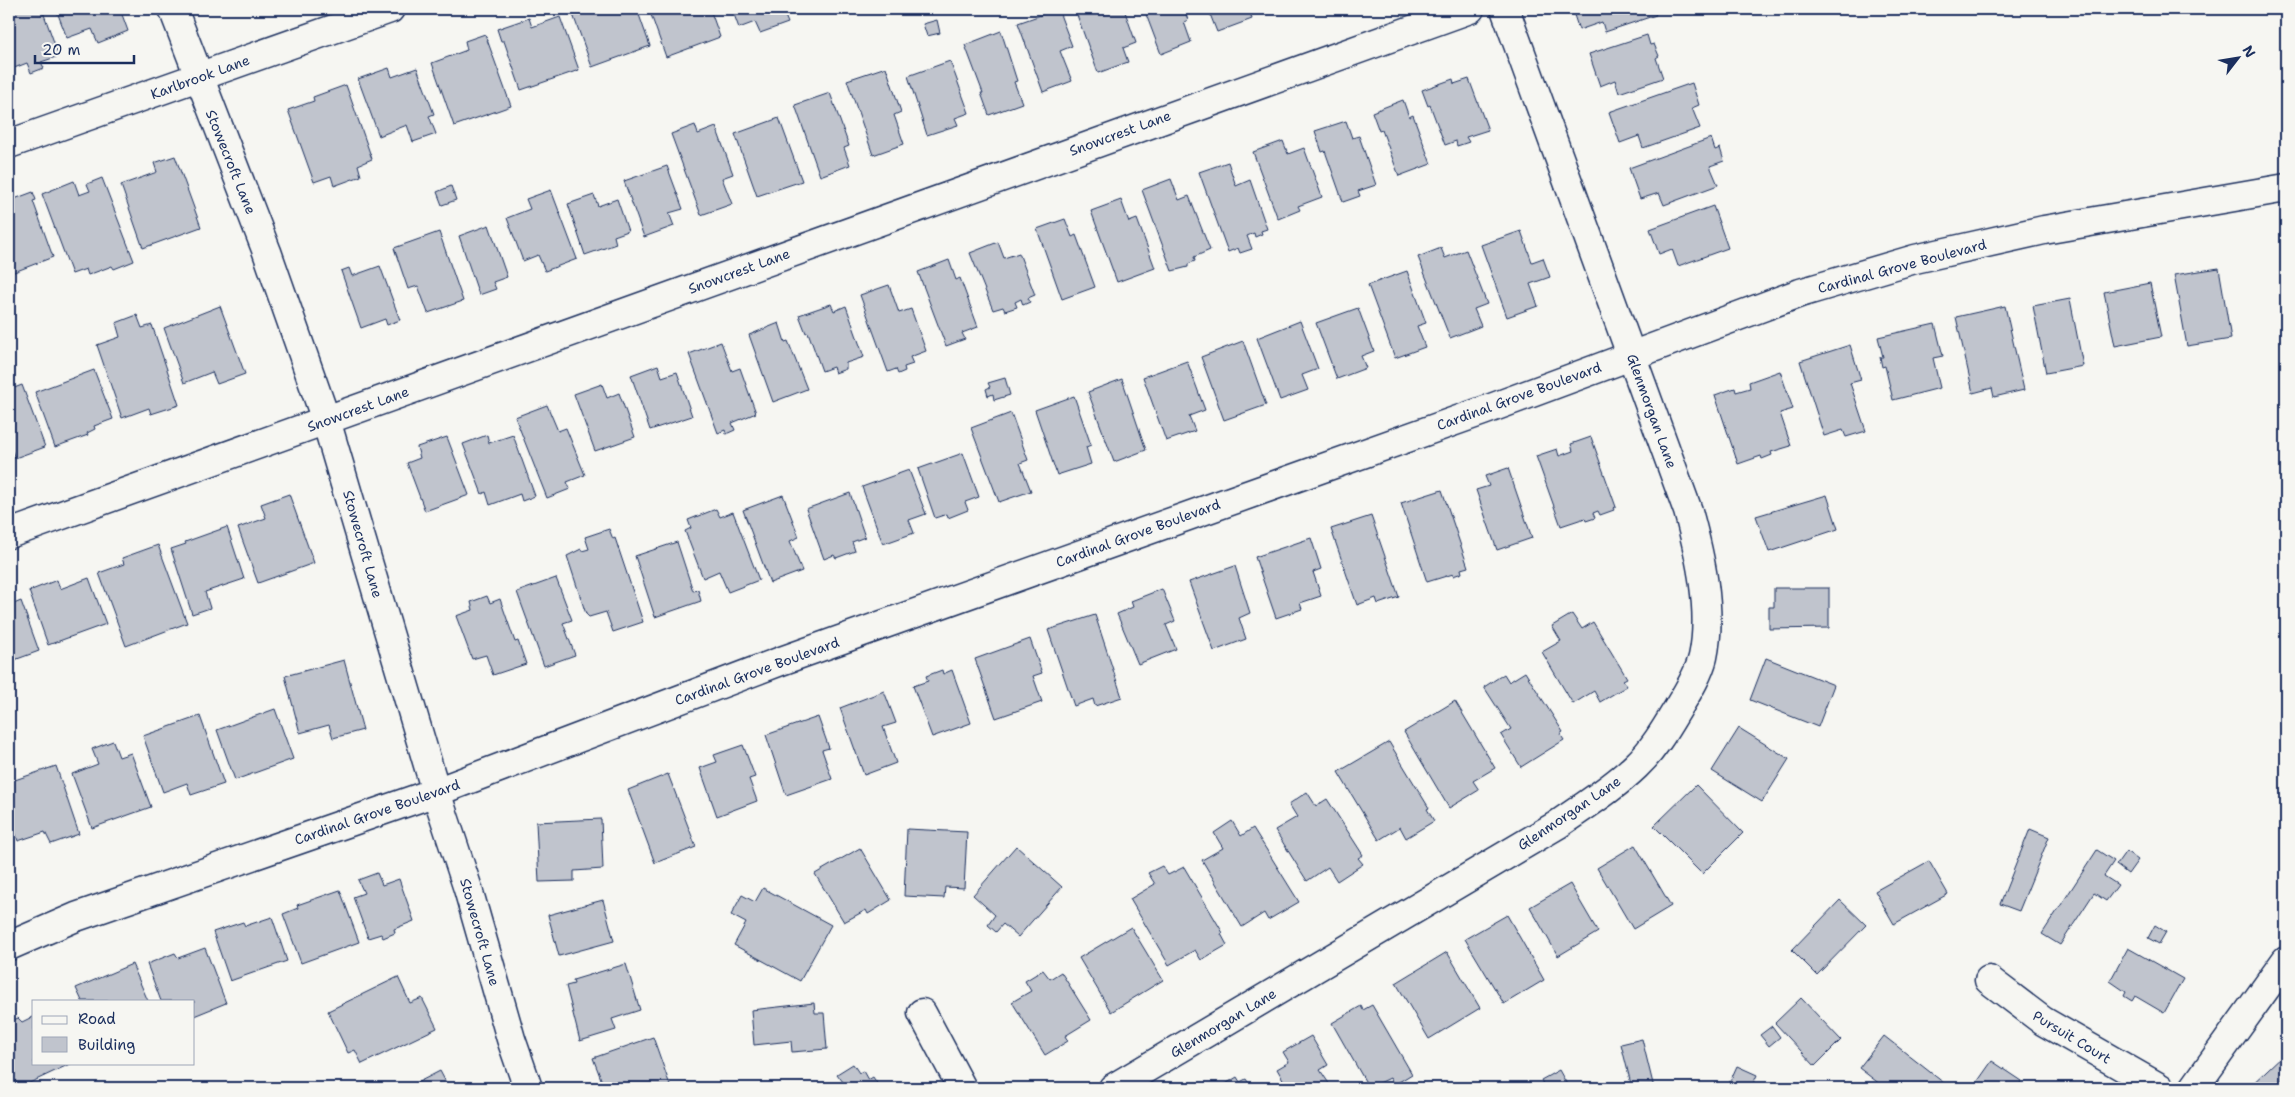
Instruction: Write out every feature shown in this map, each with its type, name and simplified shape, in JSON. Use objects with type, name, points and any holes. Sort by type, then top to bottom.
[{"type":"street","name":"Stowecroft Lane","points":[[173,9],[198,78],[267,252],[326,420],[436,792],[468,889],[511,1039],[528,1088]]},
{"type":"street","name":"Karlbrook Lane","points":[[9,144],[390,9]]},
{"type":"street","name":"Snowcrest Lane","points":[[9,534],[1470,9]]},
{"type":"street","name":"Glenmorgan Lane","points":[[1114,1088],[1557,825],[1608,790],[1637,765],[1657,742],[1685,697],[1703,657],[1706,613],[1702,563],[1688,511],[1505,9]]},
{"type":"street","name":"Cardinal Grove Boulevard","points":[[9,946],[76,917],[436,792],[781,661],[1474,414],[1800,293],[1915,260],[2044,230],[2286,188]]},
{"type":"street","points":[[2194,1088],[2286,960]]},
{"type":"street","name":"Pursuit Court","points":[[1989,980],[2043,1021],[2160,1088]]},
{"type":"street","points":[[922,1013],[962,1088]]},
{"type":"building","points":[[9,9],[42,9],[59,56],[41,62],[44,68],[31,73],[27,63],[9,70]]},
{"type":"building","points":[[56,9],[120,9],[128,31],[98,43],[92,29],[67,38]]},
{"type":"building","points":[[571,9],[637,9],[650,46],[592,67]]},
{"type":"building","points":[[649,9],[710,9],[720,37],[666,57]]},
{"type":"building","points":[[732,9],[791,9],[783,11],[788,23],[760,33],[755,22],[739,28]]},
{"type":"building","points":[[1058,9],[1072,46],[1060,51],[1072,81],[1043,92],[1018,23]]},
{"type":"building","points":[[1095,9],[1124,9],[1136,43],[1123,48],[1128,62],[1098,73],[1077,15]]},
{"type":"building","points":[[1144,9],[1184,9],[1188,20],[1184,22],[1191,42],[1161,54]]},
{"type":"building","points":[[1208,9],[1249,9],[1252,19],[1217,32]]},
{"type":"building","points":[[1572,9],[1653,9],[1656,15],[1605,32],[1602,22],[1579,30]]},
{"type":"building","points":[[560,17],[579,70],[521,90],[504,41],[501,41],[497,29],[529,18],[532,27]]},
{"type":"building","points":[[937,20],[940,33],[927,36],[923,24]]},
{"type":"building","points":[[1001,31],[1017,81],[1014,82],[1022,103],[989,115],[965,45]]},
{"type":"building","points":[[485,34],[511,106],[454,126],[432,63],[467,50],[465,41]]},
{"type":"building","points":[[1647,35],[1650,45],[1654,44],[1659,56],[1656,58],[1663,78],[1619,93],[1615,80],[1600,86],[1589,54]]},
{"type":"building","points":[[950,61],[969,113],[955,118],[958,125],[927,135],[908,76]]},
{"type":"building","points":[[886,67],[901,112],[894,115],[904,144],[873,155],[847,80]]},
{"type":"building","points":[[389,68],[392,77],[417,68],[434,114],[429,116],[436,134],[413,142],[407,125],[379,136],[358,79]]},
{"type":"building","points":[[1453,79],[1454,84],[1469,79],[1488,130],[1466,137],[1469,142],[1457,146],[1456,141],[1445,145],[1430,105],[1428,106],[1422,90]]},
{"type":"building","points":[[1692,83],[1699,105],[1692,108],[1700,128],[1643,148],[1639,136],[1620,143],[1609,112]]},
{"type":"building","points":[[346,85],[372,159],[358,165],[361,176],[334,186],[331,176],[314,182],[288,110],[314,101],[313,97]]},
{"type":"building","points":[[830,93],[849,146],[844,148],[850,165],[820,176],[795,105]]},
{"type":"building","points":[[1403,100],[1409,117],[1413,115],[1431,164],[1399,176],[1382,130],[1379,131],[1372,112]]},
{"type":"building","points":[[779,118],[802,181],[757,196],[735,134]]},
{"type":"building","points":[[1346,121],[1352,138],[1359,136],[1376,185],[1358,191],[1360,196],[1343,202],[1325,151],[1322,152],[1315,131]]},
{"type":"building","points":[[695,125],[698,134],[716,127],[733,174],[722,178],[732,204],[701,215],[671,134]]},
{"type":"building","points":[[1711,138],[1715,150],[1720,148],[1724,161],[1710,166],[1718,185],[1664,205],[1659,193],[1640,199],[1629,168]]},
{"type":"building","points":[[1283,141],[1288,154],[1304,148],[1322,197],[1298,206],[1300,210],[1278,219],[1253,152]]},
{"type":"building","points":[[175,156],[201,227],[143,248],[121,185],[157,172],[154,163]]},
{"type":"building","points":[[1228,162],[1236,186],[1250,180],[1267,229],[1261,231],[1262,234],[1255,237],[1254,233],[1247,236],[1252,249],[1240,253],[1238,248],[1228,252],[1199,172]]},
{"type":"building","points":[[667,166],[683,209],[669,213],[674,226],[644,237],[624,181]]},
{"type":"building","points":[[102,178],[134,261],[114,269],[112,266],[88,275],[86,269],[72,274],[42,194],[74,181],[79,195],[90,191],[87,184]]},
{"type":"building","points":[[1171,179],[1179,200],[1189,196],[1210,250],[1194,257],[1195,261],[1188,264],[1188,267],[1172,271],[1142,190]]},
{"type":"building","points":[[451,186],[456,200],[442,205],[437,192]]},
{"type":"building","points":[[551,190],[577,259],[545,271],[538,255],[523,261],[507,218],[530,209],[526,199]]},
{"type":"building","points":[[33,192],[36,200],[33,201],[53,257],[9,274],[9,201]]},
{"type":"building","points":[[594,195],[598,206],[617,199],[628,231],[614,236],[616,244],[585,255],[568,204]]},
{"type":"building","points":[[1121,200],[1129,222],[1137,219],[1155,268],[1117,282],[1091,211]]},
{"type":"building","points":[[1713,206],[1728,248],[1678,266],[1672,249],[1659,254],[1650,229]]},
{"type":"building","points":[[1065,219],[1072,237],[1076,235],[1095,287],[1062,299],[1037,229]]},
{"type":"building","points":[[489,225],[507,277],[493,282],[496,289],[479,295],[459,236]]},
{"type":"building","points":[[1521,231],[1532,262],[1543,258],[1550,277],[1530,284],[1538,306],[1507,317],[1481,245]]},
{"type":"building","points":[[439,232],[463,301],[428,313],[418,286],[408,289],[394,248]]},
{"type":"building","points":[[998,242],[1004,258],[1019,253],[1035,295],[1028,298],[1030,302],[1023,305],[1021,299],[1015,302],[1017,307],[1005,311],[1003,307],[993,310],[970,253]]},
{"type":"building","points":[[1441,248],[1445,258],[1466,250],[1487,304],[1474,309],[1481,326],[1450,338],[1418,257]]},
{"type":"building","points":[[949,260],[956,280],[960,278],[978,327],[962,333],[965,339],[946,346],[918,272]]},
{"type":"building","points":[[380,266],[400,320],[387,325],[385,319],[361,328],[341,271],[349,268],[352,276]]},
{"type":"building","points":[[2219,268],[2231,339],[2187,346],[2174,275]]},
{"type":"building","points":[[1407,271],[1426,323],[1417,326],[1425,347],[1395,358],[1368,285]]},
{"type":"building","points":[[2150,283],[2161,337],[2115,346],[2104,292]]},
{"type":"building","points":[[889,285],[899,313],[911,309],[926,351],[910,357],[913,364],[904,367],[905,371],[898,374],[896,369],[888,372],[860,295]]},
{"type":"building","points":[[2070,299],[2083,366],[2046,373],[2033,306]]},
{"type":"building","points":[[831,304],[834,311],[846,306],[864,357],[846,363],[846,369],[835,373],[833,367],[822,371],[808,332],[806,333],[799,315]]},
{"type":"building","points":[[220,306],[245,374],[217,384],[212,372],[184,383],[164,328]]},
{"type":"building","points":[[2005,306],[2024,390],[1994,397],[1992,388],[1973,393],[1956,317]]},
{"type":"building","points":[[1358,308],[1374,351],[1361,356],[1366,368],[1337,379],[1316,323]]},
{"type":"building","points":[[137,315],[142,328],[152,325],[179,405],[151,414],[149,408],[122,418],[97,345],[120,337],[116,323]]},
{"type":"building","points":[[1300,321],[1318,369],[1302,375],[1308,390],[1280,400],[1257,338]]},
{"type":"building","points":[[779,323],[785,342],[788,341],[807,389],[773,402],[749,335]]},
{"type":"building","points":[[1935,324],[1943,356],[1933,358],[1940,388],[1893,400],[1885,366],[1882,367],[1880,357],[1883,357],[1878,337]]},
{"type":"building","points":[[1243,341],[1266,405],[1224,420],[1201,357]]},
{"type":"building","points":[[721,342],[732,371],[740,368],[756,413],[732,423],[735,430],[726,434],[725,430],[718,433],[689,354]]},
{"type":"building","points":[[1850,345],[1861,380],[1850,383],[1866,431],[1846,437],[1843,430],[1824,436],[1800,361]]},
{"type":"building","points":[[1187,361],[1205,410],[1189,416],[1195,431],[1166,441],[1143,377]]},
{"type":"building","points":[[658,365],[662,377],[677,372],[692,416],[650,430],[631,375]]},
{"type":"building","points":[[94,370],[113,419],[94,426],[95,429],[87,433],[88,435],[55,447],[35,392]]},
{"type":"building","points":[[1780,371],[1793,409],[1780,413],[1791,446],[1771,452],[1772,455],[1762,459],[1761,456],[1738,464],[1715,395],[1735,388],[1736,392],[1750,388],[1749,382]]},
{"type":"building","points":[[1005,378],[1010,395],[994,400],[993,394],[988,396],[986,389],[990,387],[988,383]]},
{"type":"building","points":[[1122,379],[1146,450],[1114,462],[1088,392]]},
{"type":"building","points":[[602,384],[607,398],[619,393],[635,437],[595,451],[574,394]]},
{"type":"building","points":[[22,385],[45,447],[15,458],[12,451],[9,452],[9,390]]},
{"type":"building","points":[[1074,396],[1091,445],[1086,447],[1091,464],[1057,475],[1035,410]]},
{"type":"building","points":[[547,405],[558,431],[566,428],[585,475],[567,482],[570,489],[547,498],[515,417]]},
{"type":"building","points":[[1011,413],[1028,460],[1020,463],[1031,491],[999,502],[971,428]]},
{"type":"building","points":[[487,435],[489,443],[513,435],[535,496],[522,501],[520,494],[490,505],[486,492],[482,494],[463,444]]},
{"type":"building","points":[[447,437],[469,495],[425,511],[407,463],[420,458],[417,447]]},
{"type":"building","points":[[1591,437],[1616,507],[1613,508],[1614,510],[1600,515],[1598,511],[1593,513],[1595,518],[1586,521],[1585,518],[1561,526],[1536,456],[1557,449],[1559,456],[1573,451],[1571,444]]},
{"type":"building","points":[[963,453],[979,497],[965,502],[968,510],[948,518],[947,514],[935,518],[918,469]]},
{"type":"building","points":[[1508,468],[1532,538],[1497,550],[1476,490],[1489,486],[1485,476]]},
{"type":"building","points":[[909,470],[926,514],[909,520],[914,533],[883,544],[862,487]]},
{"type":"building","points":[[1442,490],[1468,567],[1461,569],[1462,573],[1427,582],[1401,503]]},
{"type":"building","points":[[850,493],[865,537],[852,542],[855,551],[836,558],[834,555],[824,559],[806,509]]},
{"type":"building","points":[[289,494],[314,563],[258,583],[238,528],[266,518],[261,504]]},
{"type":"building","points":[[783,495],[799,537],[790,541],[802,571],[770,583],[743,510]]},
{"type":"building","points":[[1827,495],[1838,529],[1769,552],[1756,516]]},
{"type":"building","points":[[716,509],[720,517],[733,512],[759,580],[728,592],[719,571],[703,578],[685,531],[691,528],[688,520]]},
{"type":"building","points":[[1371,516],[1399,597],[1378,604],[1376,598],[1357,605],[1331,529]]},
{"type":"building","points":[[227,527],[244,579],[205,592],[210,608],[192,614],[171,549]]},
{"type":"building","points":[[609,529],[613,539],[615,538],[643,622],[613,632],[606,612],[589,617],[586,614],[567,556],[581,549],[582,551],[589,549],[585,537]]},
{"type":"building","points":[[1311,538],[1321,569],[1313,572],[1321,596],[1300,603],[1302,609],[1276,618],[1255,557]]},
{"type":"building","points":[[677,542],[693,591],[698,590],[701,601],[655,617],[635,556]]},
{"type":"building","points":[[158,545],[187,623],[126,646],[99,573],[124,564],[122,558]]},
{"type":"building","points":[[1235,566],[1250,613],[1239,618],[1246,639],[1214,651],[1189,582]]},
{"type":"building","points":[[89,578],[106,624],[48,645],[29,591],[57,580],[60,589]]},
{"type":"building","points":[[556,578],[572,620],[563,623],[575,655],[544,666],[517,592]]},
{"type":"building","points":[[1774,588],[1829,588],[1829,628],[1769,629],[1769,607],[1774,607]]},
{"type":"building","points":[[1162,589],[1175,621],[1166,625],[1176,649],[1138,664],[1117,614],[1133,607],[1131,601]]},
{"type":"building","points":[[487,596],[490,603],[500,599],[515,642],[518,641],[526,664],[493,675],[486,655],[472,659],[456,616],[473,610],[471,602]]},
{"type":"building","points":[[21,601],[39,651],[9,662],[9,606]]},
{"type":"building","points":[[1572,614],[1582,629],[1593,622],[1627,678],[1623,680],[1627,686],[1600,702],[1594,691],[1573,704],[1542,652],[1561,641],[1552,626]]},
{"type":"building","points":[[1095,615],[1122,697],[1095,706],[1093,699],[1074,706],[1048,630]]},
{"type":"building","points":[[1030,639],[1042,673],[1033,676],[1042,702],[996,718],[975,659]]},
{"type":"building","points":[[1766,658],[1834,685],[1818,727],[1750,700]]},
{"type":"building","points":[[344,660],[363,730],[333,738],[329,725],[300,733],[285,676]]},
{"type":"building","points":[[942,670],[943,674],[952,670],[971,723],[932,737],[913,686],[928,681],[926,676]]},
{"type":"building","points":[[1525,672],[1563,732],[1560,734],[1564,740],[1521,767],[1501,735],[1511,729],[1484,687],[1504,674],[1509,682]]},
{"type":"building","points":[[884,691],[896,723],[883,727],[896,763],[864,775],[840,708]]},
{"type":"building","points":[[1455,701],[1495,768],[1473,781],[1479,790],[1449,808],[1404,732]]},
{"type":"building","points":[[275,709],[293,759],[235,780],[217,730]]},
{"type":"building","points":[[200,716],[224,784],[191,795],[187,783],[163,792],[143,736]]},
{"type":"building","points":[[818,717],[829,748],[822,750],[832,779],[786,795],[766,735]]},
{"type":"building","points":[[1739,728],[1789,759],[1762,802],[1712,771]]},
{"type":"building","points":[[113,741],[119,757],[131,753],[151,807],[92,828],[72,774],[98,764],[92,749]]},
{"type":"building","points":[[1389,742],[1429,808],[1427,809],[1434,821],[1406,838],[1400,827],[1379,840],[1338,772]]},
{"type":"building","points":[[743,745],[755,777],[749,779],[757,801],[717,816],[700,768],[717,762],[714,755]]},
{"type":"building","points":[[56,766],[79,834],[51,844],[45,832],[18,841],[9,813],[9,782]]},
{"type":"building","points":[[668,774],[696,847],[655,863],[628,790]]},
{"type":"building","points":[[1696,785],[1743,833],[1702,874],[1654,826]]},
{"type":"building","points":[[1307,792],[1316,806],[1327,799],[1363,855],[1358,858],[1363,864],[1337,881],[1328,867],[1307,881],[1275,830],[1297,817],[1289,804]]},
{"type":"building","points":[[601,819],[603,869],[574,871],[574,881],[539,882],[536,822]]},
{"type":"building","points":[[1232,821],[1241,836],[1253,828],[1299,902],[1268,920],[1264,913],[1242,927],[1202,860],[1223,848],[1214,833]]},
{"type":"building","points":[[907,829],[967,832],[964,888],[945,887],[944,898],[904,896]]},
{"type":"building","points":[[2030,829],[2049,837],[2019,911],[2000,904]]},
{"type":"building","points":[[1635,845],[1671,906],[1633,929],[1597,868]]},
{"type":"building","points":[[1016,846],[1062,887],[1018,937],[1003,924],[996,932],[988,925],[995,915],[973,895]]},
{"type":"building","points":[[860,848],[891,900],[868,914],[866,910],[844,922],[815,874]]},
{"type":"building","points":[[2097,850],[2114,861],[2104,876],[2118,885],[2106,901],[2094,893],[2060,945],[2042,934]]},
{"type":"building","points":[[2126,851],[2138,860],[2128,874],[2116,865]]},
{"type":"building","points":[[1929,861],[1948,894],[1894,924],[1875,891]]},
{"type":"building","points":[[1162,866],[1168,875],[1184,867],[1223,933],[1221,934],[1227,945],[1201,960],[1195,950],[1169,965],[1130,899],[1155,884],[1148,873]]},
{"type":"building","points":[[377,873],[382,885],[399,879],[414,921],[394,929],[395,933],[383,938],[381,934],[368,938],[353,897],[364,893],[358,880]]},
{"type":"building","points":[[1570,884],[1598,932],[1558,956],[1530,907]]},
{"type":"building","points":[[763,888],[831,925],[800,981],[734,945],[746,923],[731,915],[742,895],[755,902]]},
{"type":"building","points":[[340,890],[359,942],[301,963],[283,914],[298,908],[297,905]]},
{"type":"building","points":[[603,900],[614,941],[559,956],[548,915]]},
{"type":"building","points":[[1840,900],[1866,925],[1817,975],[1792,950]]},
{"type":"building","points":[[1507,915],[1544,980],[1504,1004],[1465,939]]},
{"type":"building","points":[[272,917],[287,961],[230,981],[213,932],[243,922],[245,926]]},
{"type":"building","points":[[2155,925],[2166,932],[2159,944],[2148,938]]},
{"type":"building","points":[[1131,927],[1163,980],[1111,1012],[1079,958]]},
{"type":"building","points":[[205,948],[226,1003],[195,1016],[195,1000],[161,1000],[147,964],[175,953],[178,958]]},
{"type":"building","points":[[2128,948],[2183,979],[2164,1013],[2135,996],[2132,1001],[2124,996],[2126,992],[2110,981]]},
{"type":"building","points":[[1447,952],[1480,1008],[1429,1039],[1396,983]]},
{"type":"building","points":[[132,964],[148,1000],[82,1000],[76,988]]},
{"type":"building","points":[[626,964],[640,1010],[612,1019],[616,1030],[580,1041],[566,986],[574,984],[573,980]]},
{"type":"building","points":[[1043,970],[1050,979],[1061,972],[1091,1020],[1065,1036],[1068,1041],[1045,1055],[1012,1002],[1031,991],[1025,981]]},
{"type":"building","points":[[398,977],[410,1003],[422,998],[437,1028],[362,1064],[355,1050],[348,1053],[328,1011]]},
{"type":"building","points":[[1801,998],[1841,1040],[1815,1066],[1775,1023]]},
{"type":"building","points":[[814,1003],[815,1013],[824,1013],[827,1049],[792,1052],[791,1041],[754,1045],[751,1010]]},
{"type":"building","points":[[1372,1005],[1412,1074],[1394,1085],[1390,1078],[1369,1088],[1332,1023],[1361,1006],[1363,1010]]},
{"type":"building","points":[[32,1017],[32,1064],[70,1064],[19,1088],[9,1068],[9,1022],[18,1018],[22,1022]]},
{"type":"building","points":[[1772,1026],[1780,1037],[1769,1046],[1760,1035]]},
{"type":"building","points":[[1311,1036],[1328,1065],[1320,1070],[1332,1088],[1288,1088],[1277,1069],[1289,1062],[1283,1052]]},
{"type":"building","points":[[1884,1036],[1944,1083],[1940,1088],[1885,1088],[1859,1068]]},
{"type":"building","points":[[653,1037],[671,1088],[610,1088],[608,1085],[604,1087],[593,1058]]},
{"type":"building","points":[[1642,1039],[1654,1088],[1632,1088],[1621,1044]]},
{"type":"building","points":[[2286,1052],[2286,1083],[2280,1088],[2248,1088]]},
{"type":"building","points":[[1992,1061],[2022,1081],[2017,1088],[1973,1088]]},
{"type":"building","points":[[853,1064],[859,1073],[863,1071],[868,1080],[873,1077],[880,1088],[840,1088],[838,1085],[843,1082],[837,1074]]},
{"type":"building","points":[[1737,1066],[1757,1075],[1751,1088],[1727,1088]]},
{"type":"building","points":[[1559,1070],[1569,1088],[1545,1088],[1541,1080]]},
{"type":"building","points":[[440,1071],[449,1088],[407,1088]]},
{"type":"building","points":[[1237,1077],[1240,1082],[1246,1079],[1252,1088],[1226,1088],[1224,1085]]}]
